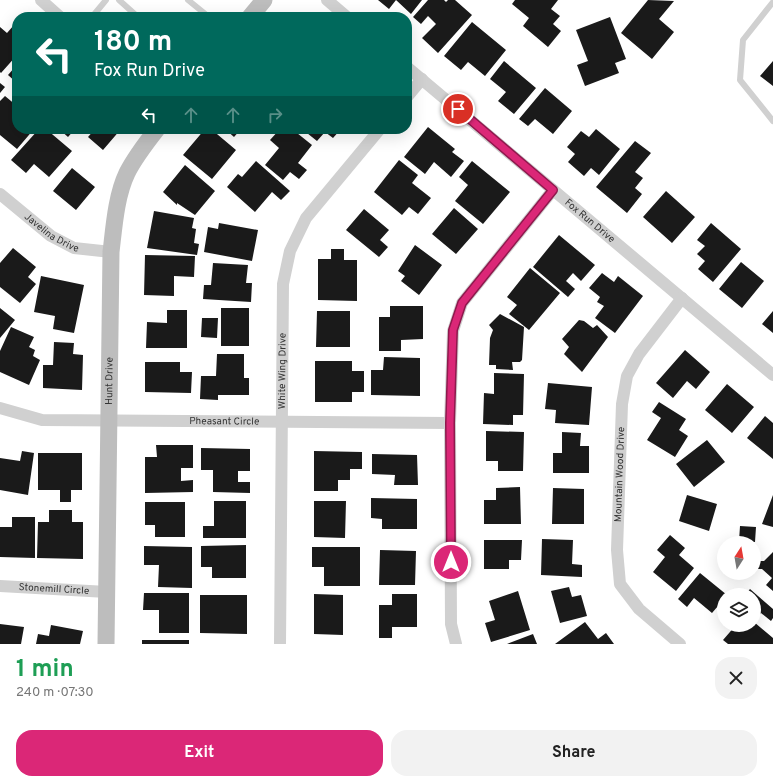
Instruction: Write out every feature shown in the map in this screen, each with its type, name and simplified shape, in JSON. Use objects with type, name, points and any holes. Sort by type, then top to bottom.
[{"type":"street","points":[[41,0],[54,12]]},
{"type":"street","points":[[254,12],[264,0]]},
{"type":"street","points":[[327,0],[341,12]]},
{"type":"street","name":"Fox Run Drive","points":[[412,71],[773,375]]},
{"type":"street","points":[[412,91],[422,79]]},
{"type":"street","name":"Hunt Drive","points":[[106,644],[108,592],[111,252],[116,211],[127,174],[142,148],[153,134]]},
{"type":"street","name":"White Wing Drive","points":[[280,644],[283,284],[290,251],[306,218],[376,134]]},
{"type":"street","points":[[456,644],[451,624],[450,423],[453,330],[462,303],[553,190]]},
{"type":"street","name":"Javelina Drive","points":[[0,194],[51,236],[74,248],[111,252]]},
{"type":"street","name":"Mountain Wood Drive","points":[[680,644],[639,609],[620,584],[617,550],[622,404],[627,376],[639,354],[682,298]]},
{"type":"street","name":"Pheasant Circle","points":[[0,408],[42,420],[450,423]]},
{"type":"street","name":"Stonemill Circle","points":[[0,586],[108,592]]},
{"type":"lane","points":[[96,12],[106,0]]},
{"type":"lane","points":[[119,0],[132,12]]},
{"type":"lane","points":[[188,0],[201,12]]},
{"type":"lane","points":[[773,2],[743,40],[740,80],[773,121]]},
{"type":"building","points":[[378,0],[396,0],[389,9]]},
{"type":"building","points":[[396,0],[422,0],[412,13],[409,12]]},
{"type":"building","points":[[428,0],[444,0],[446,2],[448,0],[455,0],[472,15],[438,53],[422,38],[436,24],[428,16],[421,24],[413,17]]},
{"type":"building","points":[[515,0],[558,0],[551,9],[560,16],[553,24],[561,31],[548,47],[523,26],[529,18],[512,4]]},
{"type":"building","points":[[648,0],[674,1],[659,19],[674,32],[652,59],[621,33]]},
{"type":"building","points":[[610,17],[626,59],[615,63],[619,73],[585,86],[577,65],[588,61],[576,30]]},
{"type":"building","points":[[472,22],[506,50],[485,76],[468,62],[461,70],[444,56]]},
{"type":"building","points":[[0,27],[7,33],[12,27],[12,61],[1,73]]},
{"type":"building","points":[[504,61],[536,88],[514,114],[498,101],[506,92],[490,79]]},
{"type":"building","points":[[773,61],[773,86],[760,76]]},
{"type":"building","points":[[12,70],[12,79],[8,75]]},
{"type":"building","points":[[0,83],[5,87],[0,93]]},
{"type":"building","points":[[545,88],[572,111],[553,134],[535,119],[528,126],[519,119]]},
{"type":"building","points":[[5,96],[12,102],[12,134],[30,134],[17,149],[0,135],[0,101]]},
{"type":"building","points":[[428,127],[455,149],[452,152],[464,161],[451,177],[434,162],[425,174],[404,157]]},
{"type":"building","points":[[596,129],[620,149],[599,175],[591,168],[584,176],[568,162],[575,154],[567,147],[581,131],[589,137]]},
{"type":"building","points":[[34,134],[52,134],[72,151],[49,177],[34,164],[26,173],[11,160]]},
{"type":"building","points":[[91,134],[117,134],[103,150],[88,137]]},
{"type":"building","points":[[201,134],[217,134],[236,150],[212,179],[183,155]]},
{"type":"building","points":[[275,134],[298,134],[312,145],[298,163],[307,170],[299,179],[290,172],[283,180],[265,165],[279,148],[270,140]]},
{"type":"building","points":[[308,134],[323,134],[317,141]]},
{"type":"building","points":[[328,134],[337,134],[333,138]]},
{"type":"building","points":[[635,141],[651,153],[635,172],[643,178],[635,188],[642,194],[627,213],[596,187]]},
{"type":"building","points":[[399,160],[418,175],[412,183],[431,198],[418,214],[409,207],[402,215],[374,192]]},
{"type":"building","points":[[256,161],[290,191],[281,200],[272,192],[255,212],[227,187],[238,174],[242,177]]},
{"type":"building","points":[[472,161],[510,192],[483,224],[455,201],[468,185],[459,177]]},
{"type":"building","points":[[185,165],[215,191],[195,215],[177,203],[177,205],[163,192]]},
{"type":"building","points":[[72,168],[95,187],[76,210],[53,191]]},
{"type":"building","points":[[666,191],[695,217],[672,243],[643,217]]},
{"type":"building","points":[[454,208],[478,229],[456,254],[432,234]]},
{"type":"building","points":[[364,209],[389,230],[380,240],[388,247],[379,257],[346,230]]},
{"type":"building","points":[[154,211],[194,218],[192,228],[196,229],[194,243],[199,244],[197,255],[147,248]]},
{"type":"building","points":[[219,223],[258,230],[252,261],[204,252],[208,227],[218,229]]},
{"type":"building","points":[[711,223],[741,249],[713,282],[698,269],[705,261],[697,254],[705,246],[697,240]]},
{"type":"building","points":[[559,235],[595,265],[581,281],[573,273],[566,281],[575,289],[568,297],[533,267]]},
{"type":"building","points":[[415,245],[442,265],[419,295],[401,281],[405,276],[398,271]]},
{"type":"building","points":[[13,248],[36,267],[28,277],[36,284],[20,303],[0,287],[0,263]]},
{"type":"building","points":[[331,249],[344,249],[344,260],[357,260],[357,301],[318,300],[318,259],[331,259]]},
{"type":"building","points":[[145,255],[195,256],[194,277],[174,276],[174,296],[144,295]]},
{"type":"building","points":[[741,262],[764,281],[742,308],[719,289]]},
{"type":"building","points":[[213,263],[248,265],[246,283],[252,283],[251,302],[203,299],[204,285],[211,285]]},
{"type":"building","points":[[530,268],[560,293],[529,330],[509,314],[517,305],[507,297]]},
{"type":"building","points":[[602,273],[614,282],[618,276],[643,296],[615,333],[595,318],[604,306],[597,302],[600,297],[589,288]]},
{"type":"building","points":[[41,276],[84,285],[74,333],[53,329],[55,316],[34,312]]},
{"type":"building","points":[[390,306],[423,306],[423,339],[401,340],[401,351],[379,351],[379,317],[390,317]]},
{"type":"building","points":[[0,308],[15,320],[0,338]]},
{"type":"building","points":[[221,308],[249,308],[249,346],[221,346]]},
{"type":"building","points":[[167,310],[187,310],[187,348],[146,348],[147,322],[167,323]]},
{"type":"building","points":[[317,311],[350,311],[350,347],[316,347]]},
{"type":"building","points":[[773,311],[773,333],[762,324]]},
{"type":"building","points":[[500,314],[524,327],[522,360],[520,362],[512,362],[513,370],[496,369],[496,365],[489,365],[490,338],[493,330],[489,325]]},
{"type":"building","points":[[202,318],[218,318],[217,338],[201,337]]},
{"type":"building","points":[[579,320],[584,321],[593,328],[597,325],[608,337],[582,372],[564,354],[569,347],[562,339]]},
{"type":"building","points":[[11,327],[34,337],[29,347],[35,350],[33,356],[40,360],[29,385],[0,372],[0,351]]},
{"type":"building","points":[[54,342],[74,343],[73,354],[83,355],[82,390],[43,388],[43,365],[53,365]]},
{"type":"building","points":[[685,350],[710,372],[696,389],[687,381],[673,398],[656,383]]},
{"type":"building","points":[[217,354],[244,354],[244,378],[249,378],[249,395],[218,395],[218,400],[200,399],[201,376],[216,376]]},
{"type":"building","points":[[384,357],[420,358],[420,396],[371,395],[371,370],[383,370]]},
{"type":"building","points":[[315,361],[352,361],[352,371],[364,371],[364,392],[352,392],[352,402],[315,402]]},
{"type":"building","points":[[145,362],[180,362],[180,372],[192,372],[191,393],[145,392]]},
{"type":"building","points":[[494,373],[524,374],[523,415],[513,415],[513,425],[483,424],[484,393],[494,394]]},
{"type":"building","points":[[548,383],[592,387],[589,425],[555,423],[556,410],[545,409]]},
{"type":"building","points":[[727,384],[754,407],[732,433],[705,410]]},
{"type":"building","points":[[659,402],[686,419],[679,430],[688,436],[675,457],[647,440],[661,418],[652,412]]},
{"type":"building","points":[[765,416],[773,423],[773,459],[747,438]]},
{"type":"building","points":[[486,431],[524,432],[523,471],[498,471],[498,461],[486,461]]},
{"type":"building","points":[[562,432],[581,433],[580,446],[589,446],[589,473],[553,473],[553,453],[562,453]]},
{"type":"building","points":[[707,440],[725,462],[694,487],[676,464]]},
{"type":"building","points":[[156,445],[193,445],[193,468],[181,468],[181,481],[193,480],[193,492],[145,493],[145,457],[157,457]]},
{"type":"building","points":[[201,448],[250,449],[250,471],[238,471],[238,482],[250,482],[250,493],[213,492],[213,470],[201,470]]},
{"type":"building","points":[[22,451],[34,453],[28,495],[0,490],[0,458],[20,461]]},
{"type":"building","points":[[314,451],[362,452],[362,469],[350,469],[350,480],[338,480],[338,491],[314,491]]},
{"type":"building","points":[[38,453],[82,453],[82,490],[71,490],[71,502],[60,502],[60,490],[38,490]]},
{"type":"building","points":[[372,454],[417,455],[418,485],[394,485],[395,475],[372,474]]},
{"type":"building","points":[[520,487],[521,524],[484,524],[484,500],[496,500],[496,488]]},
{"type":"building","points":[[553,488],[584,489],[584,524],[552,524]]},
{"type":"building","points":[[687,495],[717,504],[709,531],[679,521]]},
{"type":"building","points":[[773,495],[773,527],[762,524]]},
{"type":"building","points":[[371,498],[417,499],[417,529],[382,529],[382,519],[371,518]]},
{"type":"building","points":[[214,501],[246,501],[246,538],[203,538],[203,526],[214,526]]},
{"type":"building","points":[[314,501],[346,501],[345,538],[314,537]]},
{"type":"building","points":[[145,502],[185,502],[185,537],[155,537],[155,525],[145,525]]},
{"type":"building","points":[[49,510],[72,510],[72,522],[83,522],[83,559],[37,558],[38,522],[49,522]]},
{"type":"building","points":[[12,517],[35,517],[35,558],[0,557],[0,527],[12,527]]},
{"type":"building","points":[[740,526],[756,527],[755,536],[739,536]]},
{"type":"building","points":[[670,535],[685,548],[679,555],[694,568],[676,591],[653,572],[665,557],[657,550]]},
{"type":"building","points":[[542,539],[573,540],[572,564],[582,565],[582,577],[541,575]]},
{"type":"building","points":[[484,540],[522,540],[521,560],[509,560],[509,569],[484,569]]},
{"type":"building","points":[[246,545],[246,578],[212,578],[212,567],[201,567],[201,546]]},
{"type":"building","points":[[144,546],[192,547],[192,588],[158,587],[159,565],[144,565]]},
{"type":"building","points":[[312,547],[360,547],[360,586],[324,586],[324,567],[312,567]]},
{"type":"building","points":[[380,550],[416,551],[415,585],[379,585]]},
{"type":"building","points":[[773,552],[773,591],[766,585],[772,578],[761,569],[761,561],[764,561]]},
{"type":"building","points":[[700,573],[718,588],[717,588],[717,607],[712,613],[694,598],[687,607],[678,599]]},
{"type":"building","points":[[569,587],[572,597],[581,595],[587,616],[560,623],[551,591]]},
{"type":"building","points":[[518,591],[530,630],[491,642],[485,623],[495,620],[489,601]]},
{"type":"building","points":[[144,593],[189,593],[189,633],[159,633],[159,610],[143,610]]},
{"type":"building","points":[[314,594],[343,595],[343,635],[314,634]]},
{"type":"building","points":[[392,594],[417,594],[417,627],[392,627],[392,638],[379,638],[379,605],[392,605]]},
{"type":"building","points":[[200,595],[247,595],[247,634],[200,633]]},
{"type":"building","points":[[761,599],[773,609],[773,618],[771,621],[761,613]]},
{"type":"building","points":[[585,622],[598,639],[606,633],[614,644],[555,644]]},
{"type":"building","points":[[0,624],[24,627],[21,644],[0,644]]},
{"type":"building","points":[[51,625],[83,631],[80,644],[36,644],[38,634],[49,636]]},
{"type":"building","points":[[761,628],[773,638],[773,644],[728,644],[723,640],[730,632],[761,632]]},
{"type":"building","points":[[533,634],[537,644],[507,644]]},
{"type":"building","points":[[142,640],[189,640],[189,644],[142,644]]},
{"type":"route","points":[[451,562],[450,423],[453,330],[462,303],[553,190],[458,109]]}]
